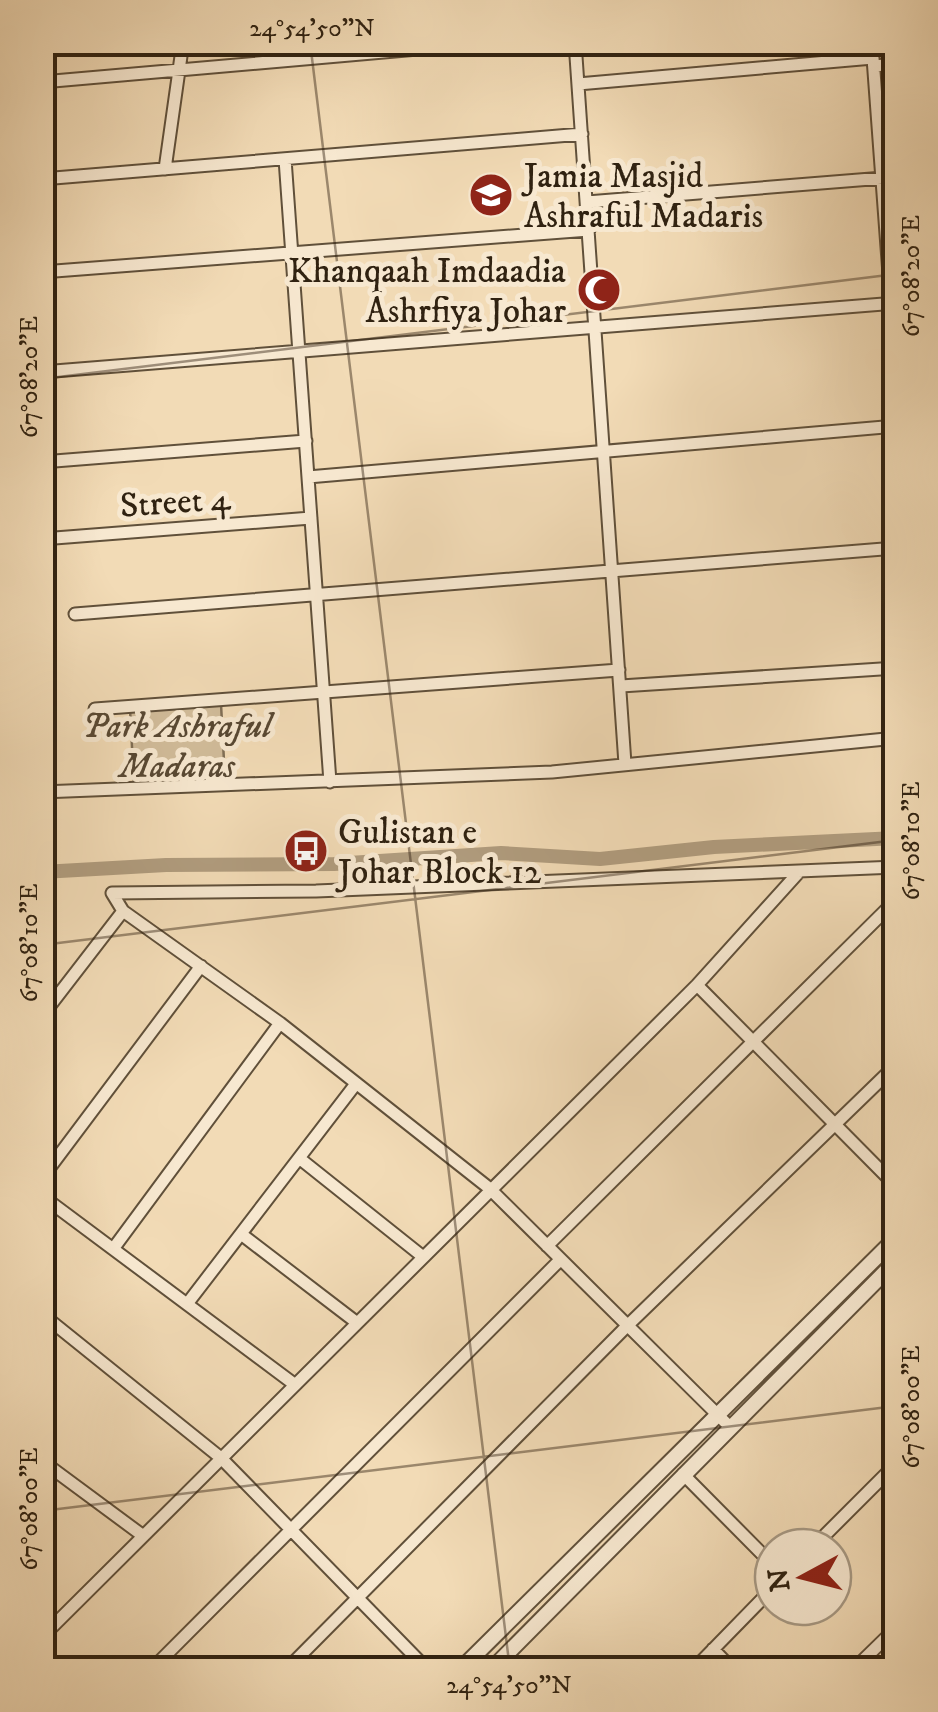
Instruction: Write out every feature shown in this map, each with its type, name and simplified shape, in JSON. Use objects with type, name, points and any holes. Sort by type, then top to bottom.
[{"type":"street","points":[[165,169],[183,42]]},
{"type":"street","points":[[42,82],[497,42]]},
{"type":"street","points":[[575,42],[626,764]]},
{"type":"street","points":[[578,84],[873,58],[889,178],[896,370]]},
{"type":"street","points":[[874,66],[896,64]]},
{"type":"street","points":[[42,179],[582,134]]},
{"type":"street","points":[[285,159],[330,782]]},
{"type":"street","points":[[587,202],[889,178]]},
{"type":"street","points":[[42,272],[589,230]]},
{"type":"street","points":[[42,372],[893,303]]},
{"type":"street","points":[[308,477],[896,426]]},
{"type":"street","points":[[42,462],[306,442]]},
{"type":"street","name":"Street 4","points":[[42,539],[311,518]]},
{"type":"street","points":[[75,614],[896,548]]},
{"type":"street","points":[[620,686],[896,668]]},
{"type":"street","points":[[95,708],[620,670]]},
{"type":"street","points":[[42,792],[330,782],[626,764],[896,738]]},
{"type":"street","points":[[731,1428],[489,1188],[280,1023],[123,910],[112,893],[316,891],[896,867]]},
{"type":"street","points":[[42,1637],[696,985],[799,872]]},
{"type":"street","points":[[547,1246],[896,900]]},
{"type":"street","points":[[42,1016],[123,910]]},
{"type":"street","points":[[42,1178],[200,966]]},
{"type":"street","points":[[696,985],[896,1186]]},
{"type":"street","points":[[113,1249],[280,1023]]},
{"type":"street","points":[[286,1670],[626,1326],[896,1065]]},
{"type":"street","points":[[187,1304],[355,1084]]},
{"type":"street","points":[[299,1158],[422,1256]]},
{"type":"street","points":[[42,1196],[294,1384]]},
{"type":"street","points":[[241,1234],[356,1322]]},
{"type":"street","points":[[460,1670],[715,1412],[896,1238]]},
{"type":"street","points":[[151,1670],[560,1260]]},
{"type":"street","points":[[491,1670],[896,1261]]},
{"type":"street","points":[[42,1314],[220,1458],[293,1528],[428,1670]]},
{"type":"street","points":[[42,1461],[142,1535]]},
{"type":"street","points":[[834,1527],[896,1464]]},
{"type":"street","points":[[684,1474],[753,1545]]},
{"type":"street","points":[[692,1670],[753,1608]]},
{"type":"street","points":[[853,1670],[896,1628]]},
{"type":"street","points":[[496,1634],[511,1649]]},
{"type":"street","points":[[713,1649],[734,1670]]},
{"type":"green space","name":"Park Ashraful Madaras","points":[[221,704],[225,780],[134,785],[130,709]]},
{"type":"waterway","points":[[42,872],[166,865],[334,864],[501,853],[600,859],[714,847],[896,838]]},
{"type":"place","name":"Jamia Masjid Ashraful Madaris","points":[[491,195]]},
{"type":"place","name":"Khanqaah Imdaadia Ashrfiya Johar","points":[[599,290]]},
{"type":"place","name":"Gulistan e Johar Block 12","points":[[306,851]]}]
